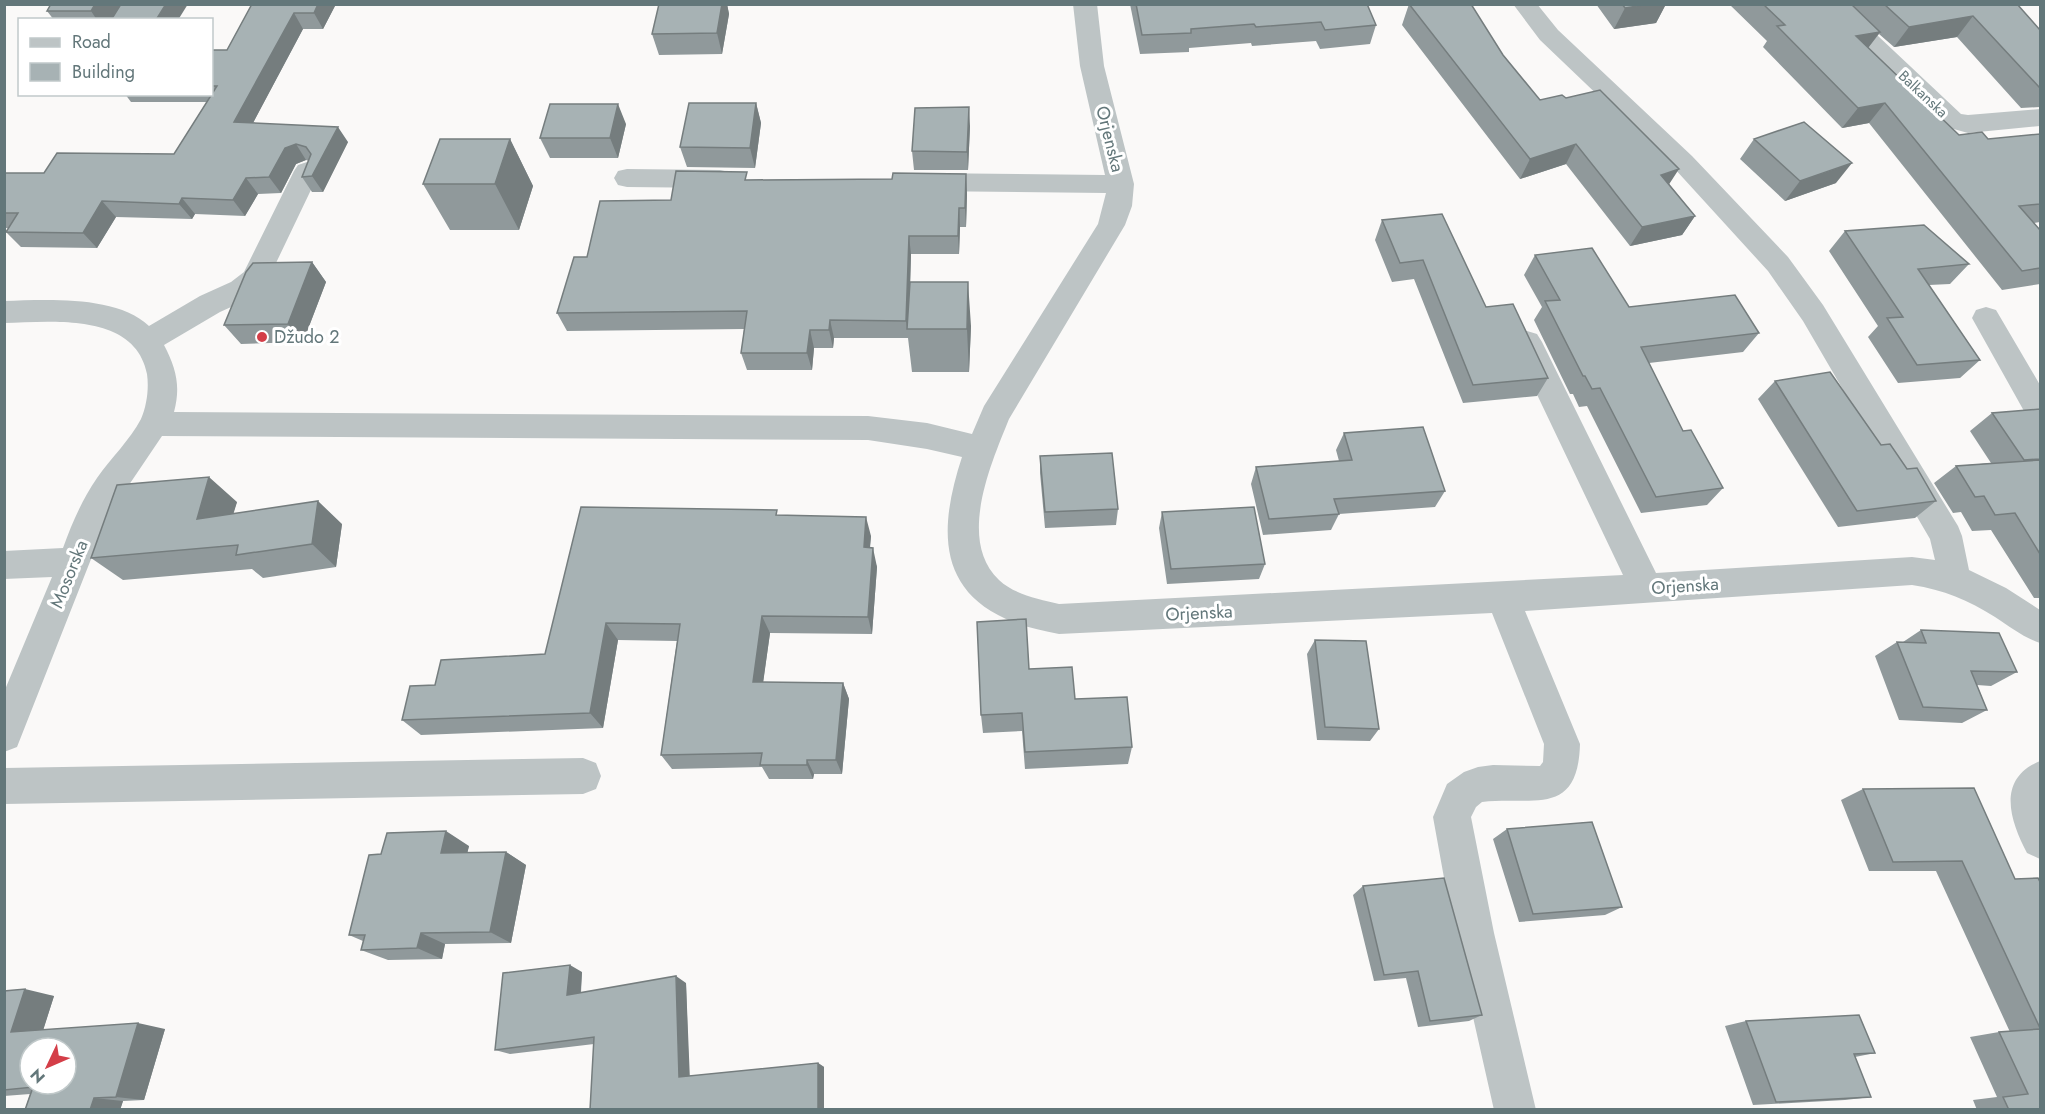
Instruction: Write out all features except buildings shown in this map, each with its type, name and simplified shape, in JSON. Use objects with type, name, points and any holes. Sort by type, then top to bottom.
[{"type":"street","name":"Orjenska","points":[[1085,4],[1092,66],[1121,184],[1118,206],[1111,225],[995,416],[980,449],[963,513],[960,531],[962,550],[970,570],[981,585],[997,599],[1032,615],[1059,619],[1503,598],[1912,571],[1952,577],[1972,585],[2040,628]]},
{"type":"street","points":[[1524,4],[1549,35],[1683,162],[1778,264],[1814,313],[1946,536],[1952,562],[1952,577]]},
{"type":"street","name":"Balkanska","points":[[1830,4],[1952,120],[1968,124],[2040,118]]},
{"type":"street","points":[[4,312],[70,312],[109,318],[137,331],[148,341],[210,304],[240,290],[255,279],[307,171]]},
{"type":"street","points":[[627,178],[745,180]]},
{"type":"street","points":[[898,181],[1121,184]]},
{"type":"street","points":[[1986,318],[2040,411]]},
{"type":"street","points":[[1517,320],[1646,588]]},
{"type":"street","name":"Mosorska","points":[[4,735],[95,510],[154,424],[162,400],[163,375],[155,350],[148,341]]},
{"type":"street","points":[[154,424],[868,428],[927,436],[980,449]]},
{"type":"street","points":[[4,565],[75,562]]},
{"type":"street","points":[[1503,598],[1562,744],[1564,758],[1551,779],[1537,785],[1479,784],[1466,790],[1455,804],[1452,817],[1474,933],[1515,1110]]},
{"type":"street","points":[[4,786],[583,776]]},
{"type":"street","points":[[2040,779],[2033,784],[2028,807],[2030,819],[2040,840]]},
{"type":"place","name":"Džudo 2","points":[[262,337]]}]
